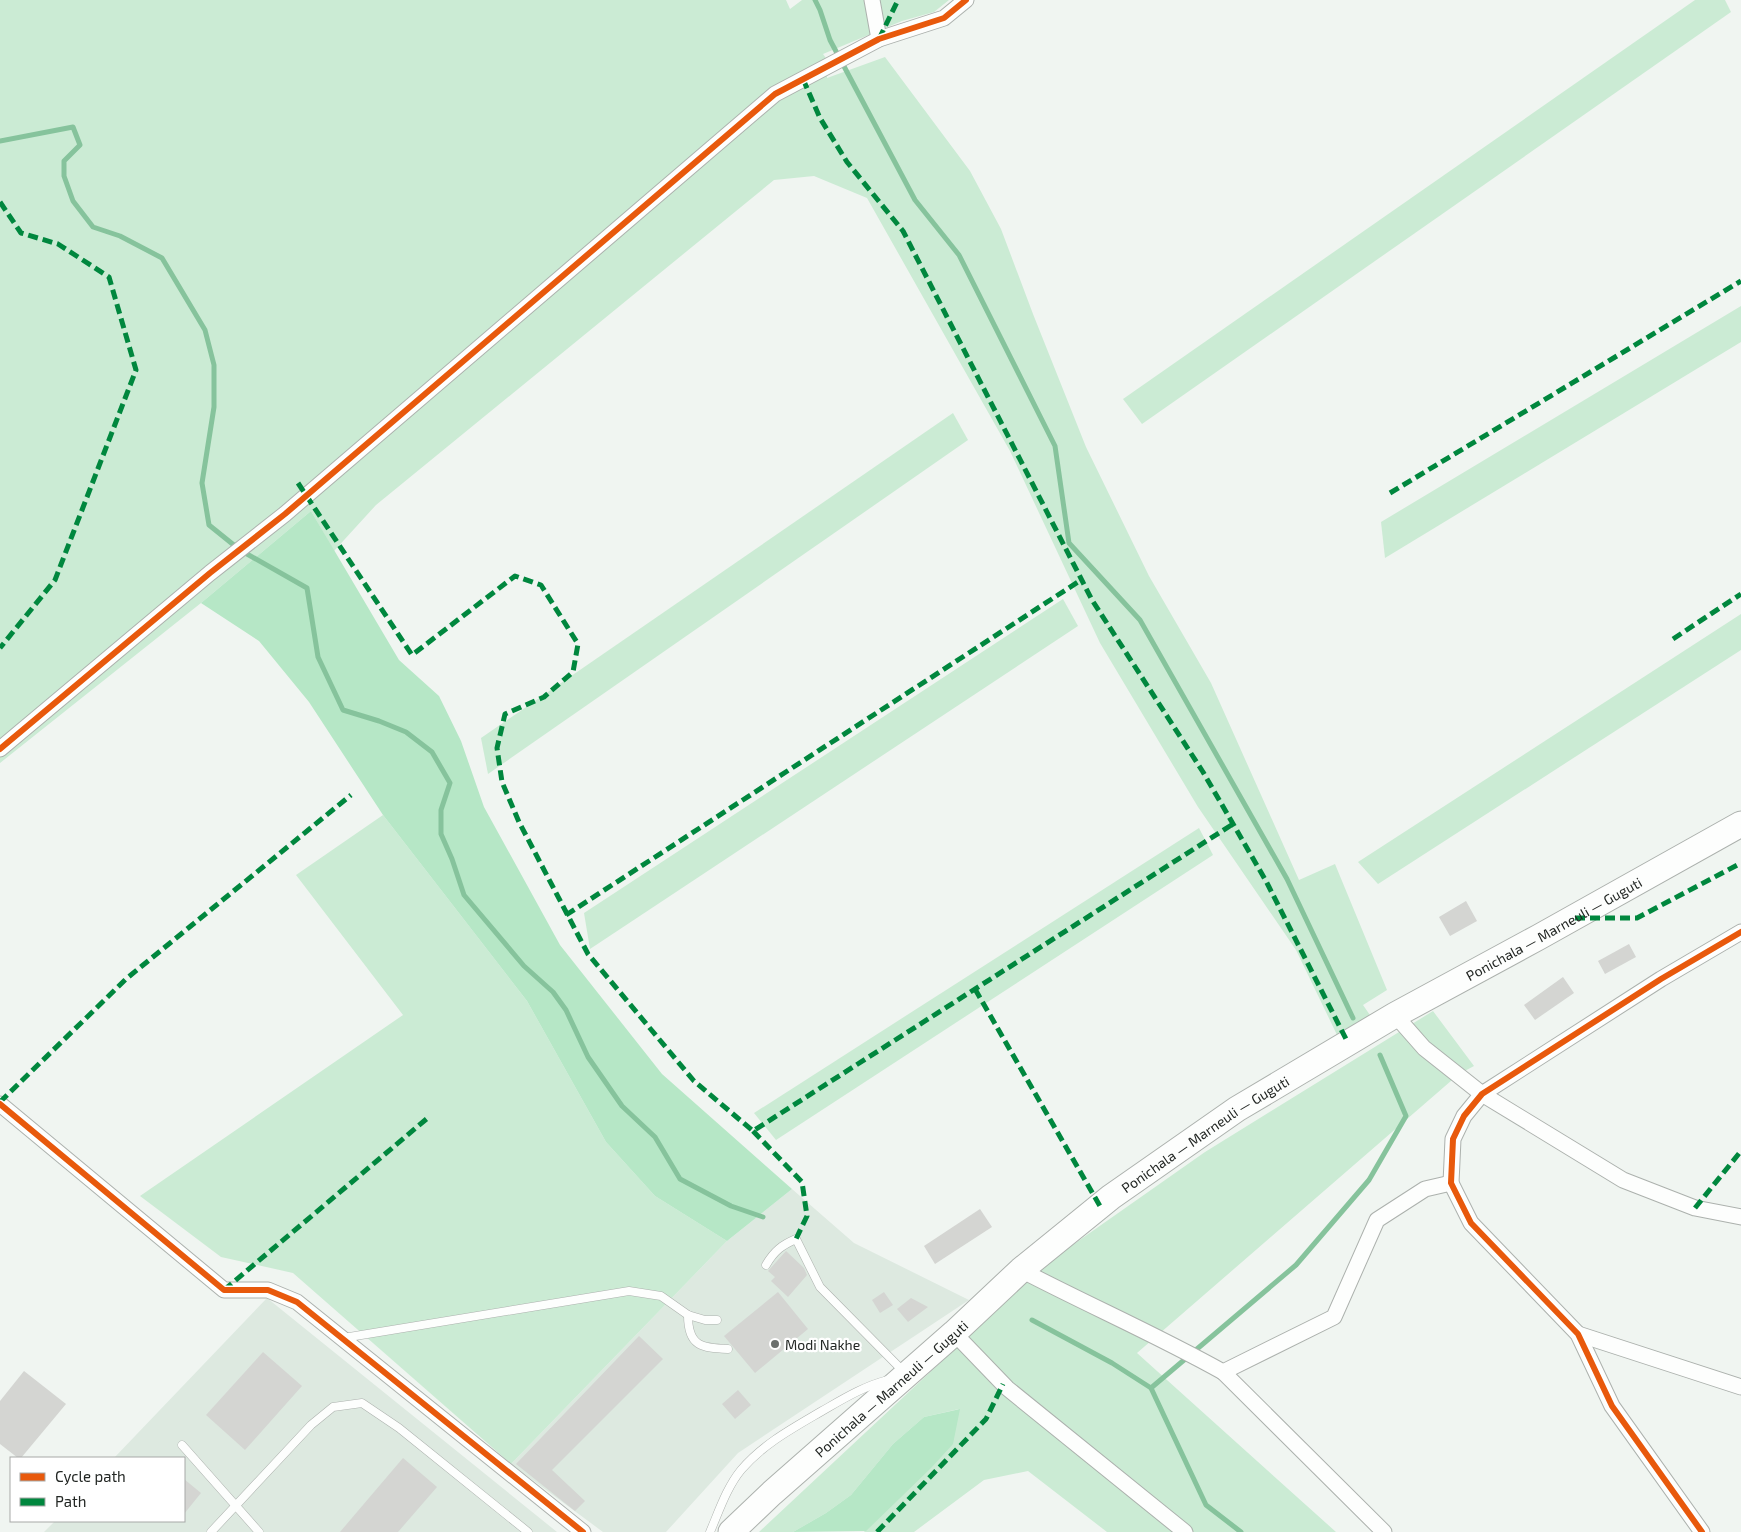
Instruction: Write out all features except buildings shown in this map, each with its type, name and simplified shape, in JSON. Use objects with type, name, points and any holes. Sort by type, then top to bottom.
[{"type":"highway","name":"Ponichala — Marneuli — Guguti","points":[[731,1532],[772,1493],[954,1333],[1021,1270],[1111,1197],[1237,1109],[1395,1015],[1739,829]]},
{"type":"street","points":[[872,0],[879,39]]},
{"type":"street","points":[[0,749],[285,514],[775,94],[879,39],[944,18],[966,0]]},
{"type":"street","points":[[1702,1532],[1612,1406],[1578,1334],[1471,1223],[1451,1183],[1453,1138],[1464,1116],[1482,1094],[1661,979],[1741,932]]},
{"type":"street","points":[[1395,1015],[1424,1048],[1482,1094],[1623,1180],[1695,1208],[1741,1217]]},
{"type":"street","points":[[0,1104],[224,1290],[268,1290],[297,1302],[583,1532]]},
{"type":"street","points":[[1223,1372],[1334,1317],[1377,1220],[1425,1189],[1451,1183]]},
{"type":"street","points":[[1021,1270],[1076,1299],[1177,1346],[1223,1372],[1384,1532]]},
{"type":"street","points":[[954,1333],[1007,1388],[1185,1532]]},
{"type":"street","points":[[1578,1334],[1741,1387]]},
{"type":"lane","points":[[710,1532],[723,1501],[741,1471],[771,1442],[839,1401],[874,1384],[906,1375],[820,1287],[796,1239],[781,1246],[766,1265]]},
{"type":"lane","points":[[343,1338],[629,1291],[662,1296],[688,1315],[704,1320],[717,1320]]},
{"type":"lane","points":[[688,1315],[688,1328],[691,1336],[698,1343],[707,1348],[728,1349]]},
{"type":"lane","points":[[212,1532],[311,1426],[333,1408],[362,1403],[399,1428],[528,1532]]},
{"type":"lane","points":[[182,1445],[259,1532]]},
{"type":"shaded area","points":[[792,1189],[854,1243],[969,1300],[738,1453],[666,1532],[603,1532],[511,1464],[727,1241]]},
{"type":"shaded area","points":[[267,1298],[557,1532],[44,1532],[54,1522],[185,1522],[185,1457],[115,1457]]},
{"type":"green space","points":[[0,0],[786,0],[790,9],[802,0],[949,0],[934,12],[902,21],[823,54],[828,61],[827,78],[885,57],[970,171],[1001,229],[1086,447],[1149,576],[1211,683],[1299,880],[1335,864],[1387,990],[1363,1005],[1372,1018],[1339,1039],[1296,950],[1198,807],[1100,643],[1010,451],[867,198],[814,176],[774,180],[376,505],[334,551],[311,511],[201,603],[0,763]]},
{"type":"green space","points":[[1695,0],[1725,0],[1731,12],[1142,424],[1123,399]]},
{"type":"green space","points":[[1741,306],[1741,342],[1385,558],[1381,522]]},
{"type":"green space","points":[[953,413],[968,440],[488,774],[481,738]]},
{"type":"green space","points":[[311,511],[399,660],[439,696],[461,741],[484,807],[560,945],[662,1074],[792,1189],[727,1241],[655,1196],[606,1142],[527,1001],[383,815],[309,702],[259,641],[201,603]]},
{"type":"green space","points":[[1063,599],[1078,626],[590,949],[584,913]]},
{"type":"green space","points":[[1741,614],[1741,650],[1378,884],[1358,862]]},
{"type":"green space","points":[[383,815],[527,1001],[606,1142],[655,1196],[727,1241],[511,1464],[293,1273],[221,1257],[140,1196],[403,1015],[296,875]]},
{"type":"green space","points":[[1199,828],[1213,855],[776,1140],[754,1113]]},
{"type":"green space","points":[[1433,1011],[1474,1066],[1459,1074],[1137,1353],[1336,1532],[1107,1532],[1028,1471],[984,1480],[914,1532],[864,1532],[959,1409],[924,1417],[893,1444],[851,1495],[826,1513],[793,1532],[759,1532],[1047,1263],[1205,1152]]},
{"type":"green space","points":[[960,1409],[953,1444],[866,1531],[793,1532],[826,1513],[851,1495],[893,1444],[924,1417]]},
{"type":"waterway","points":[[815,0],[830,40],[915,200],[959,255],[1055,446],[1069,543],[1140,620],[1287,879],[1353,1018]]},
{"type":"waterway","points":[[0,141],[73,127],[80,145],[64,161],[64,176],[73,201],[93,227],[120,236],[162,258],[205,330],[214,365],[214,407],[202,483],[209,525],[240,550],[307,588],[318,657],[343,710],[406,732],[432,752],[450,783],[441,810],[441,834],[464,895],[524,966],[553,992],[566,1010],[588,1057],[622,1106],[655,1137],[680,1179],[731,1206],[763,1217]]},
{"type":"waterway","points":[[1151,1388],[1296,1265],[1369,1180],[1406,1116],[1380,1055]]},
{"type":"waterway","points":[[1032,1320],[1112,1363],[1151,1388],[1206,1505],[1241,1532]]},
{"type":"marked path","points":[[879,39],[898,0]]},
{"type":"marked path","points":[[803,79],[820,118],[847,162],[903,231],[1092,600],[1203,772],[1266,881],[1348,1043]]},
{"type":"marked path","points":[[0,202],[21,233],[58,244],[109,277],[136,370],[55,580],[0,648]]},
{"type":"marked path","points":[[1390,493],[1741,281]]},
{"type":"marked path","points":[[298,483],[412,655],[515,576],[541,585],[578,644],[573,672],[544,697],[505,714],[497,748],[502,782],[519,822],[588,954],[694,1081],[753,1131],[1233,824]]},
{"type":"marked path","points":[[566,915],[1081,580]]},
{"type":"marked path","points":[[1673,639],[1741,594]]},
{"type":"marked path","points":[[0,1102],[126,979],[351,795]]},
{"type":"marked path","points":[[1575,918],[1637,918],[1741,863]]},
{"type":"marked path","points":[[975,989],[1100,1206]]},
{"type":"marked path","points":[[224,1290],[430,1116]]},
{"type":"marked path","points":[[753,1131],[802,1182],[807,1216],[796,1239]]},
{"type":"marked path","points":[[1695,1208],[1741,1151]]},
{"type":"marked path","points":[[877,1532],[986,1419],[1003,1384]]},
{"type":"cycle path","points":[[0,749],[210,573],[285,514],[775,94],[879,39],[944,18],[966,0]]},
{"type":"cycle path","points":[[1702,1532],[1612,1406],[1578,1334],[1471,1223],[1451,1183],[1453,1139],[1464,1116],[1482,1094],[1661,979],[1741,932]]},
{"type":"cycle path","points":[[0,1104],[224,1290],[268,1290],[297,1302],[583,1532]]},
{"type":"place","name":"Modi Nakhe","points":[[775,1344]]}]
